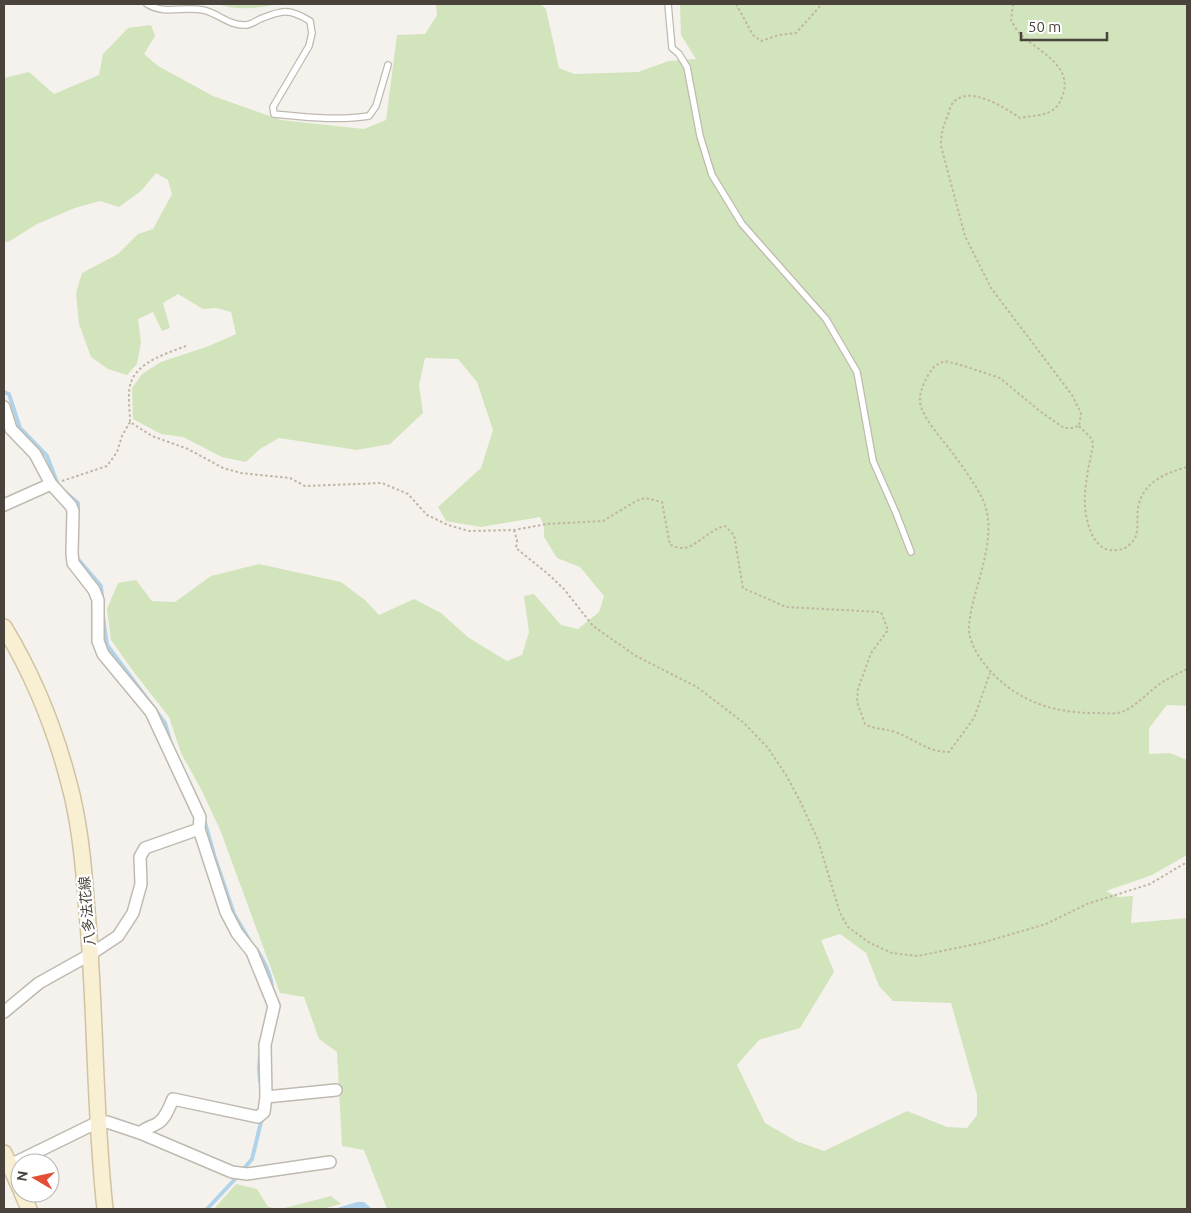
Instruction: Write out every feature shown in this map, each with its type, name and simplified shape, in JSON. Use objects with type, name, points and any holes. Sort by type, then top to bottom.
[{"type":"main road","name":"八多法花線","points":[[4,627],[19,652],[54,734],[72,796],[83,864],[91,954],[100,1166],[105,1209]]},
{"type":"street","points":[[4,407],[11,429],[35,454],[51,484],[71,506],[73,511],[72,553],[74,563],[94,590],[98,600],[98,641],[103,654],[151,712],[200,817],[199,829],[226,912],[252,952],[274,1006],[265,1045],[266,1097],[264,1112],[258,1117],[173,1099],[166,1115],[158,1123],[145,1128],[140,1133]]},
{"type":"street","points":[[4,505],[51,484]]},
{"type":"street","points":[[4,1012],[39,983],[91,954],[118,936],[133,913],[141,884],[140,857],[145,848],[199,829]]},
{"type":"street","points":[[266,1097],[336,1090]]},
{"type":"street","points":[[6,1162],[98,1122],[106,1122],[140,1133],[232,1172],[247,1174],[330,1162]]},
{"type":"lane","points":[[147,4],[165,11],[194,8],[206,10],[227,22],[246,25],[282,11],[297,13],[310,21],[312,33],[309,46],[273,107],[274,114],[349,120],[369,116],[376,106],[388,65]]},
{"type":"lane","points":[[668,4],[672,48],[679,54],[687,68],[700,136],[712,175],[742,224],[826,318],[857,372],[873,461],[911,552]]},
{"type":"path","points":[[736,4],[753,35],[761,41],[778,35],[796,33],[822,4]]},
{"type":"path","points":[[1013,4],[1010,20],[1018,32],[1051,58],[1062,73],[1066,86],[1060,104],[1052,112],[1020,118],[995,102],[979,97],[963,97],[952,103],[941,131],[941,146],[965,236],[991,288],[1072,395],[1081,413],[1079,426]]},
{"type":"path","points":[[51,484],[107,466],[117,452],[122,436],[130,422],[131,382],[141,368],[158,357],[186,346]]},
{"type":"path","points":[[1079,426],[1064,428],[1041,412],[1000,378],[958,364],[944,361],[935,366],[922,388],[920,402],[925,416],[957,458],[983,500],[989,528],[987,550],[968,629],[974,649],[990,672],[1010,690],[1040,704],[1076,714],[1124,711],[1164,681],[1187,669]]},
{"type":"path","points":[[130,422],[152,436],[188,449],[223,468],[290,478],[305,486],[382,483],[408,494],[427,515],[448,525],[469,531],[514,530],[547,524],[603,520],[636,501],[645,498],[662,502],[670,545],[683,548],[690,546],[716,528],[724,526],[734,534],[743,588],[786,607],[881,612],[888,630],[871,653],[858,689],[857,702],[865,724],[874,729],[894,731],[937,752],[949,752],[974,718],[990,672]]},
{"type":"path","points":[[1079,426],[1092,438],[1093,445],[1084,497],[1085,510],[1095,540],[1107,550],[1123,549],[1135,539],[1138,528],[1138,508],[1142,496],[1150,484],[1161,476],[1187,467]]},
{"type":"path","points":[[514,530],[517,540],[516,548],[564,589],[593,626],[636,656],[697,686],[744,722],[768,748],[786,775],[818,840],[840,913],[848,927],[870,943],[892,953],[918,956],[981,943],[1046,924],[1087,904],[1150,884],[1187,862]]},
{"type":"green space","points":[[216,4],[277,4],[247,8]]},
{"type":"green space","points":[[436,4],[540,4],[546,9],[559,68],[574,74],[638,72],[669,61],[696,59],[681,35],[680,4],[1187,4],[1187,706],[1167,705],[1149,728],[1149,754],[1170,753],[1187,760],[1187,855],[1152,875],[1106,891],[1118,897],[1133,896],[1131,923],[1187,918],[1187,1209],[387,1209],[364,1150],[342,1146],[337,1052],[319,1039],[304,997],[280,993],[221,832],[202,791],[181,753],[169,717],[111,640],[107,609],[118,583],[136,580],[152,601],[175,602],[211,576],[259,564],[341,582],[365,600],[379,615],[414,599],[441,613],[469,638],[507,661],[522,655],[529,632],[524,596],[534,594],[561,625],[578,629],[599,612],[604,596],[580,567],[557,558],[544,537],[544,526],[540,517],[481,527],[446,521],[438,507],[481,468],[493,430],[477,382],[458,359],[425,358],[419,385],[423,413],[390,444],[357,450],[279,438],[260,449],[246,462],[222,457],[183,437],[161,434],[133,419],[132,388],[142,374],[161,362],[209,346],[236,334],[231,312],[216,308],[203,309],[178,294],[163,303],[170,328],[162,331],[153,312],[138,319],[141,342],[137,364],[127,375],[108,369],[91,357],[79,324],[76,293],[82,273],[118,254],[138,234],[153,229],[172,194],[168,180],[156,173],[141,191],[119,207],[100,201],[75,208],[37,224],[8,242],[4,242],[4,78],[29,72],[54,94],[99,75],[103,54],[128,28],[151,25],[155,36],[144,54],[158,66],[213,96],[281,120],[364,129],[386,120],[397,35],[425,34],[437,15]],"holes":[[[840,934],[866,953],[879,986],[893,1001],[951,1003],[977,1095],[977,1115],[967,1128],[947,1127],[907,1111],[824,1151],[796,1141],[765,1123],[737,1065],[759,1040],[800,1028],[834,972],[821,940]]]},
{"type":"green space","points":[[236,1184],[257,1189],[268,1207],[281,1209],[214,1209]]},
{"type":"green space","points":[[331,1196],[341,1204],[322,1209],[281,1209]]},
{"type":"water","points":[[357,1202],[364,1202],[372,1209],[334,1209]]},
{"type":"waterway","points":[[4,392],[9,394],[20,428],[47,456],[58,485]]},
{"type":"waterway","points":[[65,492],[78,503],[78,511]]},
{"type":"waterway","points":[[77,558],[101,586],[102,597]]},
{"type":"waterway","points":[[103,616],[107,645],[165,723],[171,744]]},
{"type":"waterway","points":[[204,819],[234,914],[251,943]]},
{"type":"waterway","points":[[257,950],[270,976],[272,992]]},
{"type":"waterway","points":[[260,1055],[260,1081]]},
{"type":"waterway","points":[[242,1171],[252,1159],[262,1118]]},
{"type":"waterway","points":[[207,1209],[238,1176]]}]
